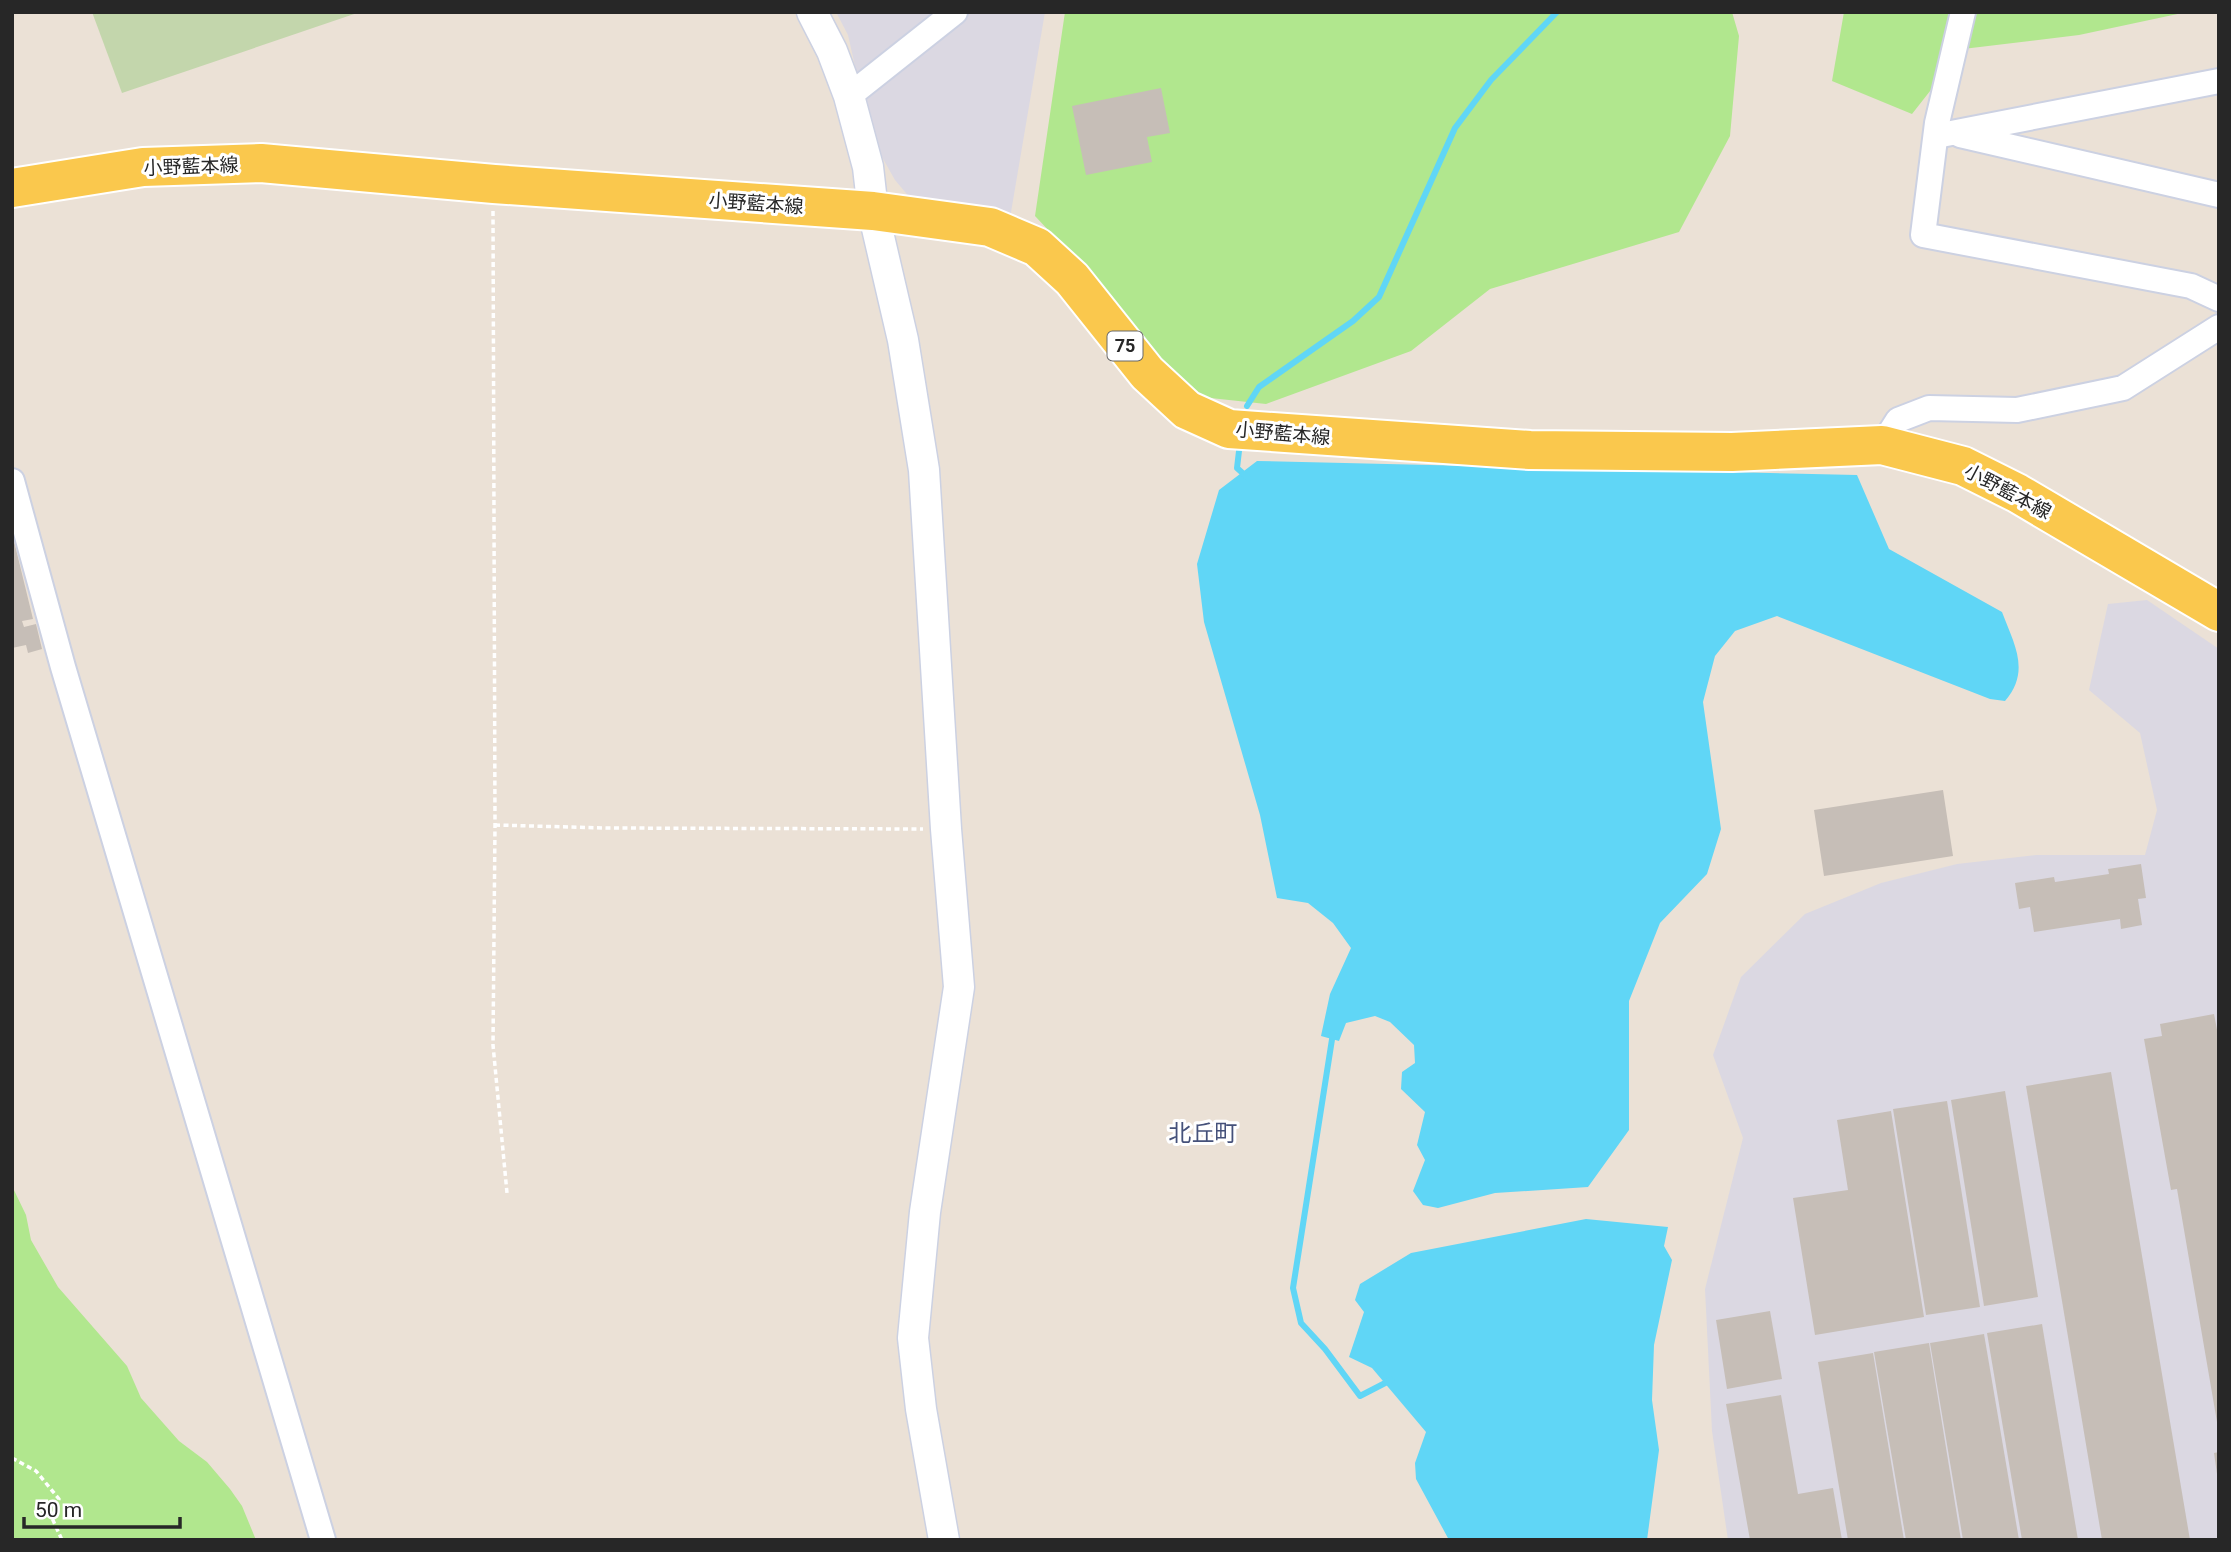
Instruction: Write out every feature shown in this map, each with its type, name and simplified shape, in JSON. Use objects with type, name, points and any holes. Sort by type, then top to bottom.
[{"type":"main road","name":"小野藍本線","points":[[12,188],[143,167],[261,163],[494,184],[873,211],[990,227],[1037,247],[1072,279],[1147,373],[1187,410],[1229,429],[1530,450],[1732,452],[1882,445],[1963,466],[2017,493],[2219,612]]},
{"type":"street","points":[[813,12],[832,51],[849,96],[869,167],[873,211],[903,340],[924,470],[946,829],[959,987],[925,1212],[913,1338],[921,1409],[944,1540]]},
{"type":"street","points":[[849,96],[955,12]]},
{"type":"street","points":[[1963,12],[1944,135],[1923,235],[2191,286],[2219,299]]},
{"type":"street","points":[[1944,135],[2219,81]]},
{"type":"street","points":[[1944,135],[2219,195]]},
{"type":"street","points":[[1882,445],[1898,421],[1929,408],[2017,410],[2123,388],[2219,327]]},
{"type":"street","points":[[12,481],[18,521],[323,1540]]},
{"type":"path","points":[[494,184],[493,1045],[507,1192]]},
{"type":"path","points":[[495,825],[946,829]]},
{"type":"path","points":[[12,1458],[36,1471],[59,1499],[52,1518],[62,1540]]},
{"type":"shaded area","points":[[836,12],[1045,12],[1010,218],[916,205],[895,180],[882,157],[858,79],[848,35]]},
{"type":"shaded area","points":[[2147,600],[2219,649],[2219,1540],[1728,1540],[1712,1431],[1705,1289],[1743,1138],[1713,1055],[1741,977],[1805,914],[1881,883],[1957,864],[2036,855],[2145,855],[2157,810],[2140,733],[2089,690],[2108,604]]},
{"type":"green space","points":[[92,12],[360,12],[122,93]]},
{"type":"green space","points":[[1065,12],[1732,12],[1739,36],[1730,136],[1679,232],[1490,289],[1411,351],[1266,404],[1192,396],[1111,297],[1035,216]]},
{"type":"green space","points":[[1844,12],[2187,12],[2079,35],[1963,49],[1912,114],[1832,81]]},
{"type":"green space","points":[[12,1186],[26,1215],[31,1240],[58,1287],[127,1366],[141,1398],[179,1441],[207,1462],[230,1489],[242,1506],[256,1540],[12,1540]]},
{"type":"water","points":[[1257,461],[1857,475],[1889,549],[2002,612],[2015,646],[2019,668],[2013,690],[2005,701],[1990,699],[1777,616],[1735,631],[1715,656],[1703,702],[1721,829],[1707,874],[1660,923],[1629,1001],[1629,1130],[1588,1187],[1495,1193],[1438,1208],[1423,1205],[1413,1191],[1425,1160],[1417,1145],[1425,1112],[1401,1089],[1402,1072],[1415,1063],[1414,1045],[1390,1022],[1375,1016],[1346,1023],[1339,1041],[1321,1036],[1330,994],[1351,948],[1333,923],[1308,903],[1277,898],[1260,815],[1204,622],[1197,564],[1219,490]]},
{"type":"water","points":[[1586,1219],[1668,1227],[1664,1246],[1672,1260],[1654,1345],[1652,1400],[1659,1450],[1647,1540],[1449,1540],[1416,1479],[1415,1463],[1426,1432],[1372,1368],[1349,1357],[1364,1312],[1355,1300],[1360,1284],[1411,1253]]},
{"type":"building","points":[[1161,88],[1170,133],[1147,137],[1152,162],[1086,175],[1072,106]]},
{"type":"building","points":[[13,537],[33,619],[22,621],[24,627],[36,624],[42,649],[28,653],[26,645],[12,648]]},
{"type":"building","points":[[1943,790],[1953,856],[1824,876],[1814,810]]},
{"type":"building","points":[[2141,864],[2146,898],[2138,899],[2142,925],[2121,929],[2120,919],[2034,932],[2030,907],[2019,909],[2015,883],[2054,877],[2055,882],[2109,874],[2108,869]]},
{"type":"building","points":[[2214,1014],[2219,1040],[2217,1422],[2177,1189],[2171,1190],[2144,1039],[2162,1036],[2160,1024]]},
{"type":"building","points":[[2111,1072],[2190,1540],[2102,1540],[2026,1086]]},
{"type":"building","points":[[2005,1091],[2038,1297],[1984,1306],[1951,1100]]},
{"type":"building","points":[[1947,1101],[1980,1307],[1926,1315],[1893,1109]]},
{"type":"building","points":[[1891,1111],[1924,1317],[1815,1335],[1793,1198],[1848,1190],[1837,1120]]},
{"type":"building","points":[[1770,1311],[1782,1379],[1727,1389],[1716,1320]]},
{"type":"building","points":[[2042,1324],[2078,1540],[2022,1540],[1987,1333]]},
{"type":"building","points":[[1984,1334],[2019,1540],[1963,1540],[1930,1343]]},
{"type":"building","points":[[1929,1343],[1961,1540],[1906,1540],[1874,1352]]},
{"type":"building","points":[[1873,1353],[1904,1540],[1848,1540],[1818,1362]]},
{"type":"building","points":[[1781,1395],[1798,1494],[1833,1488],[1842,1540],[1750,1540],[1726,1404]]},
{"type":"building","points":[[2219,1452],[2219,1474],[2217,1474],[2214,1453]]},
{"type":"waterway","points":[[1247,406],[1259,387],[1353,321],[1379,297],[1455,128],[1491,80],[1557,12]]},
{"type":"waterway","points":[[1239,451],[1237,468],[1248,478]]},
{"type":"waterway","points":[[1333,1033],[1293,1288],[1301,1323],[1325,1349],[1360,1396],[1391,1380]]},
{"type":"district","name":"北丘町","points":[[1203,1133]]}]
